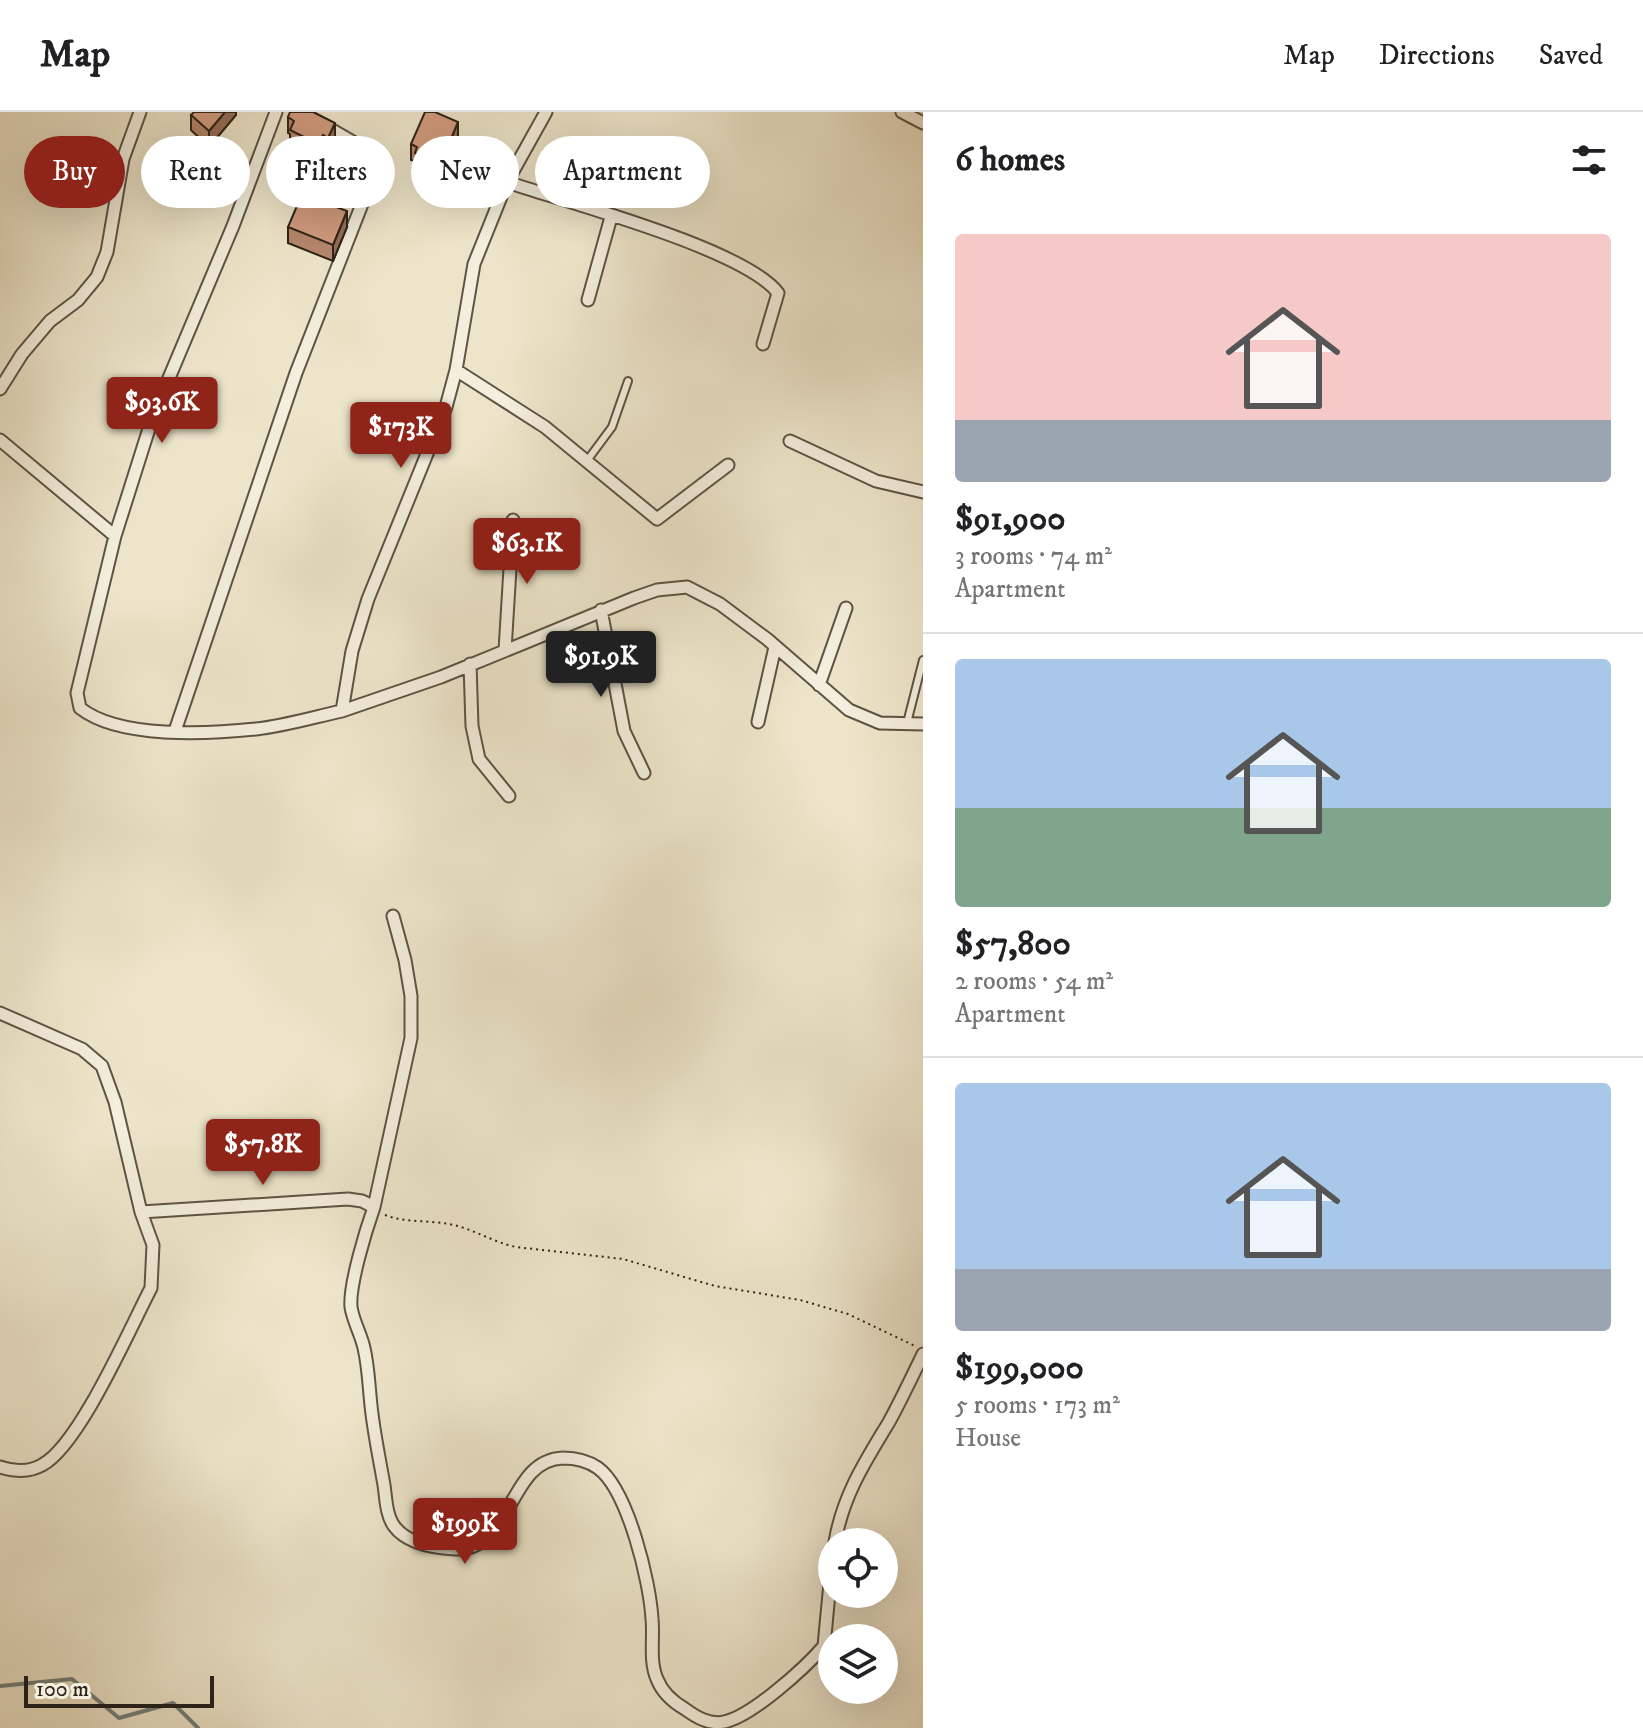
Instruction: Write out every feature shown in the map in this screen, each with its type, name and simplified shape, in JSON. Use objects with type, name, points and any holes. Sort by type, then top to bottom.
[{"type":"street","points":[[0,389],[22,354],[50,321],[78,300],[97,277],[109,241],[123,159],[140,112]]},
{"type":"street","points":[[276,112],[222,255],[153,416],[115,536],[77,693],[80,708],[91,717],[132,730],[258,729],[342,711],[470,664],[601,610],[657,590],[687,587],[720,604],[849,710],[880,723],[923,724]]},
{"type":"street","points":[[175,731],[296,373],[373,176],[374,160],[365,149],[301,112]]},
{"type":"street","points":[[330,127],[332,112]]},
{"type":"street","points":[[519,160],[546,112]]},
{"type":"street","points":[[902,112],[923,123]]},
{"type":"street","points":[[519,186],[707,249],[770,282],[778,293],[763,344]]},
{"type":"street","points":[[342,711],[352,651],[368,599],[446,407],[456,370],[474,264],[497,208]]},
{"type":"street","points":[[588,300],[611,217]]},
{"type":"street","points":[[456,370],[545,427],[657,519],[728,465]]},
{"type":"street","points":[[0,440],[115,536]]},
{"type":"street","points":[[790,441],[876,481],[923,492]]},
{"type":"street","points":[[505,650],[513,520]]},
{"type":"street","points":[[819,685],[846,608]]},
{"type":"street","points":[[601,610],[624,731],[644,773]]},
{"type":"street","points":[[758,722],[775,647]]},
{"type":"street","points":[[470,664],[472,726],[479,759],[509,796]]},
{"type":"street","points":[[393,916],[411,996],[411,1038],[351,1307],[365,1348],[372,1415],[389,1516],[394,1527],[417,1542],[439,1548],[475,1546],[491,1535],[524,1482],[542,1462],[569,1458],[594,1465],[616,1487],[639,1551],[652,1617],[656,1677],[664,1692],[676,1704],[711,1722],[724,1722],[745,1714],[824,1646],[828,1608]]},
{"type":"street","points":[[0,1013],[82,1049],[102,1066],[115,1102],[141,1212],[153,1245],[151,1288],[81,1423],[43,1465],[18,1472],[0,1467]]},
{"type":"street","points":[[141,1212],[348,1199],[374,1207]]},
{"type":"street","points":[[839,1528],[853,1483],[889,1422],[923,1352]]},
{"type":"lane","points":[[586,462],[612,427],[628,381]]},
{"type":"lane","points":[[907,723],[923,660]]},
{"type":"path","points":[[374,1207],[389,1217],[451,1224],[499,1243],[623,1259],[715,1286],[800,1300],[848,1314],[923,1352]]},
{"type":"building","points":[[194,112],[225,112],[209,131],[191,115]]},
{"type":"building","points":[[290,112],[313,112],[335,123],[329,136],[302,136],[290,130],[294,121],[288,117]]},
{"type":"building","points":[[425,112],[435,112],[458,122],[452,136],[414,136]]},
{"type":"building","points":[[296,208],[339,208],[347,211],[333,245],[288,227]]},
{"type":"waterway","points":[[0,1686],[72,1679],[119,1718],[173,1703],[198,1728]]}]
